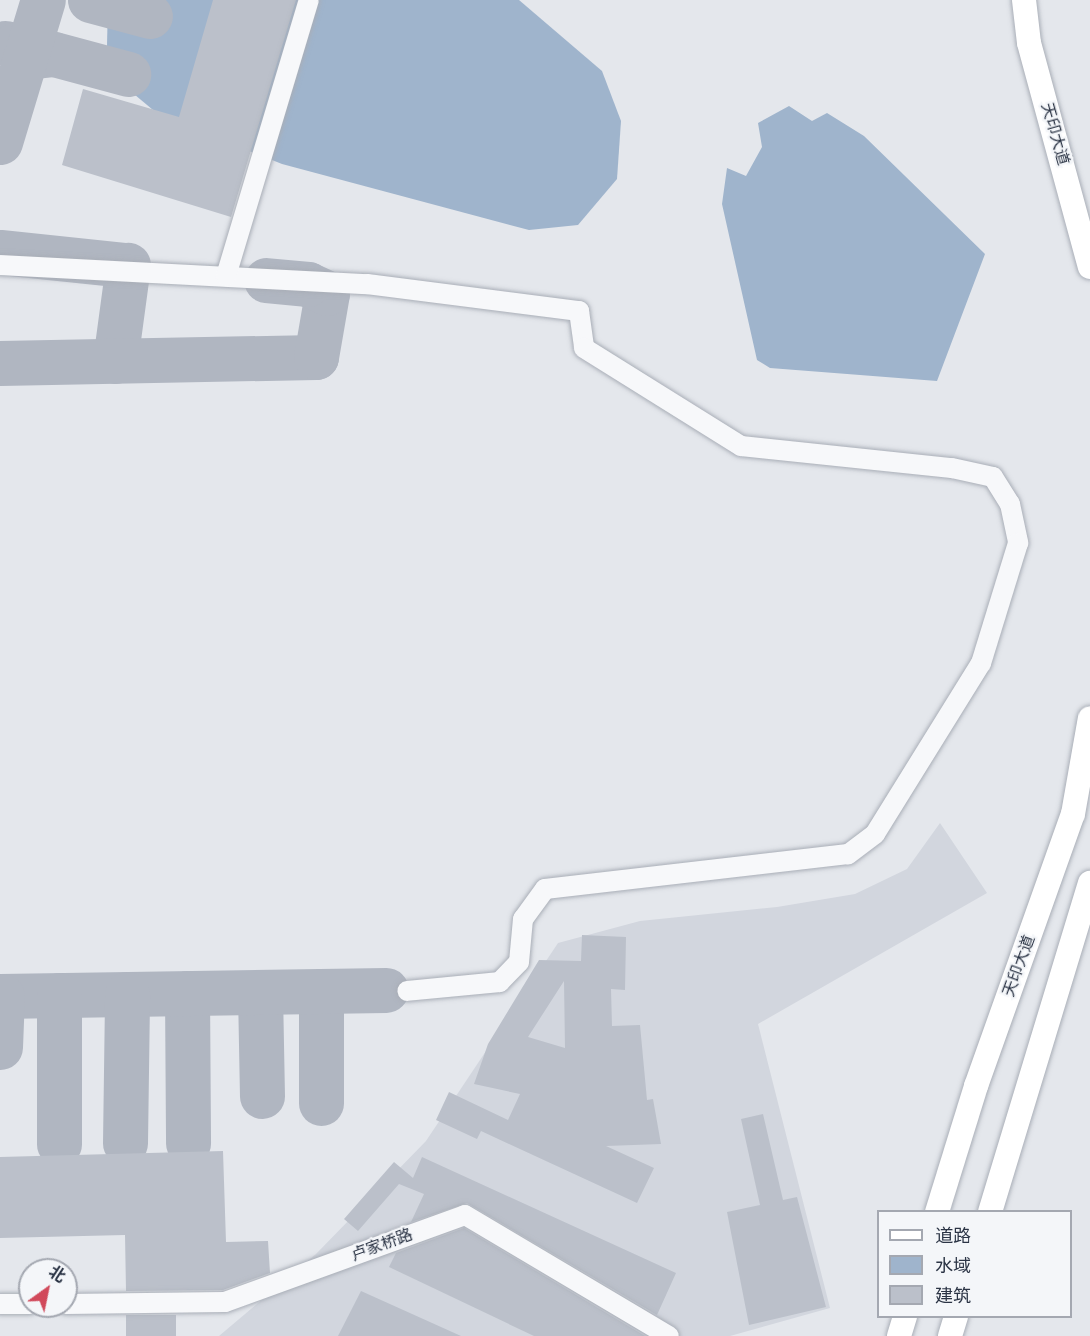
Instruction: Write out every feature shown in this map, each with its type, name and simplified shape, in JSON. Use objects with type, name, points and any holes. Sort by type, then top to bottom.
[{"type":"main road","name":"天印大道","points":[[1024,0],[1029,43],[1090,267]]},
{"type":"main road","name":"天印大道","points":[[938,1210],[952,1160],[1073,814],[1090,718]]},
{"type":"main road","points":[[991,1210],[1090,883]]},
{"type":"main road","points":[[899,1336],[905,1318]]},
{"type":"main road","points":[[950,1336],[956,1318]]},
{"type":"street","points":[[226,276],[309,0]]},
{"type":"street","points":[[0,265],[367,284],[579,311],[584,348],[741,446],[972,472],[993,477],[1010,504],[1018,543],[981,663],[875,834],[848,854],[545,889],[523,919],[519,962],[500,982],[407,991]]},
{"type":"street","name":"卢家桥路","points":[[78,1304],[225,1302],[465,1215],[669,1336]]},
{"type":"street","points":[[0,1304],[18,1304]]},
{"type":"shaded area","points":[[940,823],[987,893],[758,1024],[830,1308],[730,1336],[219,1336],[316,1254],[426,1141],[558,943],[640,921],[777,907],[855,894],[907,869]]},
{"type":"water","points":[[108,0],[519,0],[602,71],[621,121],[617,179],[578,225],[529,230],[282,164],[159,115],[116,79],[107,46]]},
{"type":"water","points":[[789,106],[812,121],[827,113],[864,136],[985,254],[937,381],[770,368],[757,360],[722,204],[727,168],[746,176],[762,147],[758,123]]},
{"type":"building","points":[[213,0],[296,0],[231,217],[62,165],[83,89],[179,117]]},
{"type":"building","points":[[582,935],[626,937],[625,990],[611,989],[612,1026],[640,1025],[647,1100],[653,1099],[661,1144],[606,1146],[654,1168],[637,1203],[481,1131],[477,1139],[436,1120],[449,1092],[508,1120],[520,1094],[474,1084],[488,1044],[539,960],[581,961]],"holes":[[[564,981],[565,1048],[528,1037]]]},
{"type":"building","points":[[763,1114],[783,1200],[797,1197],[826,1307],[749,1325],[727,1212],[760,1205],[741,1119]]},
{"type":"building","points":[[223,1151],[226,1242],[268,1241],[270,1273],[223,1290],[126,1291],[125,1235],[0,1238],[0,1157]]},
{"type":"building","points":[[422,1157],[676,1273],[657,1315],[467,1203],[411,1222],[424,1194],[399,1184],[358,1231],[344,1219],[394,1162],[413,1178]]},
{"type":"building","points":[[464,1228],[645,1336],[534,1336],[389,1267],[396,1253]]},
{"type":"building","points":[[361,1291],[461,1336],[338,1336]]},
{"type":"building","points":[[126,1315],[176,1315],[176,1336],[126,1336]]},
{"type":"taxiway","points":[[0,142],[43,0]]},
{"type":"taxiway","points":[[90,0],[150,16]]},
{"type":"taxiway","points":[[5,43],[14,45],[25,57],[54,54],[128,74]]},
{"type":"taxiway","points":[[0,252],[123,265]]},
{"type":"taxiway","points":[[115,361],[128,265]]},
{"type":"taxiway","points":[[0,363],[316,357],[327,293],[308,284],[266,280]]},
{"type":"taxiway","points":[[0,996],[386,990]]},
{"type":"taxiway","points":[[321,991],[321,1103]]},
{"type":"taxiway","points":[[260,992],[262,1096]]},
{"type":"taxiway","points":[[187,993],[188,1143]]},
{"type":"taxiway","points":[[125,1143],[127,994]]},
{"type":"taxiway","points":[[59,995],[59,1144]]},
{"type":"taxiway","points":[[0,1047],[2,996]]}]
